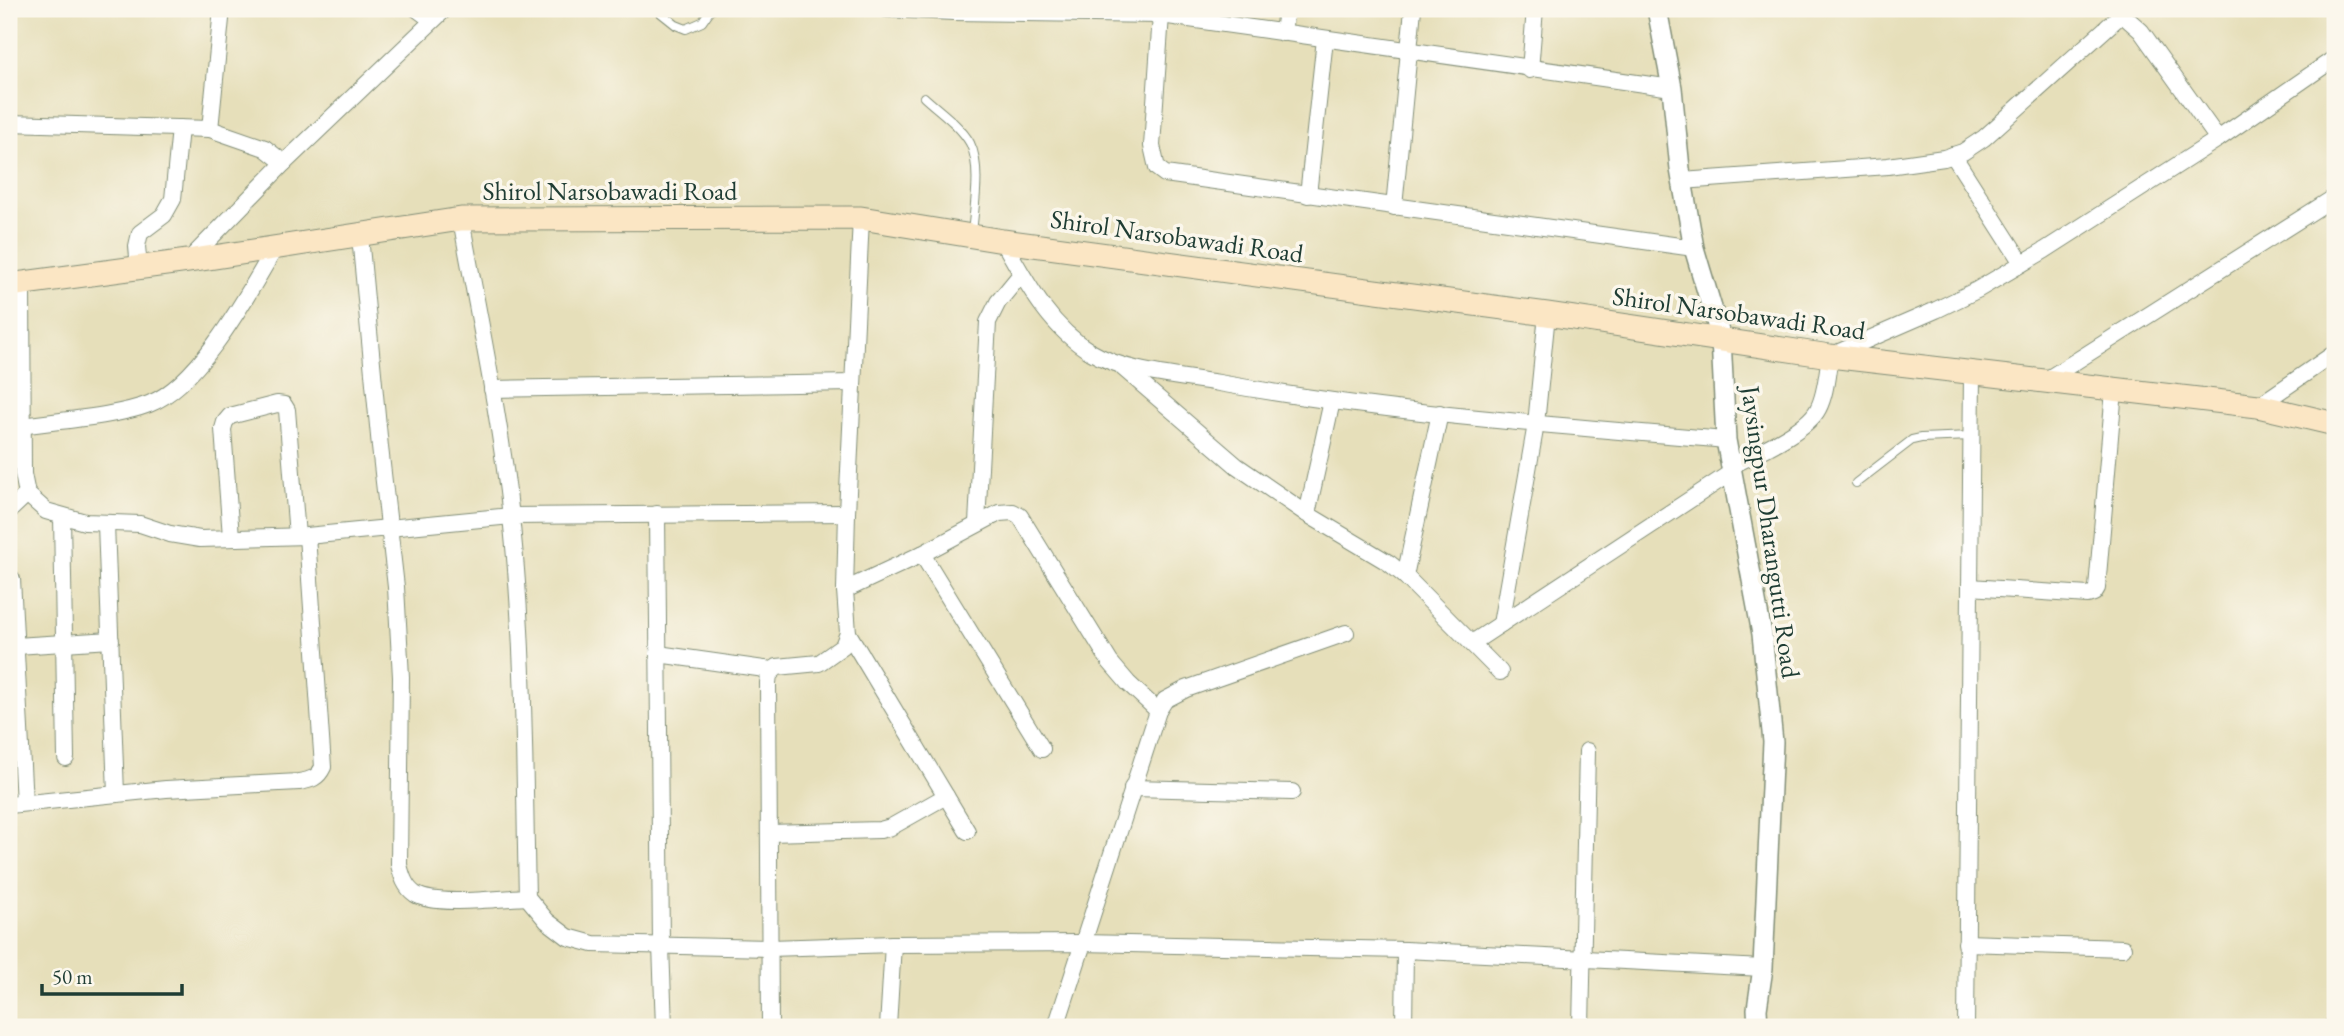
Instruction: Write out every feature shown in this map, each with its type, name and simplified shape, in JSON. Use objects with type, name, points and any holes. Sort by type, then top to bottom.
[{"type":"main road","name":"Shirol Narsobawadi Road","points":[[15,284],[360,236],[461,219],[861,218],[1003,241],[1721,338],[1830,356],[2258,406],[2335,424]]},
{"type":"street","points":[[210,129],[222,9]]},
{"type":"street","points":[[417,9],[432,20]]},
{"type":"street","points":[[188,261],[284,163],[445,9]]},
{"type":"street","points":[[886,9],[954,12],[1159,12],[1410,52],[1672,88]]},
{"type":"street","points":[[1283,33],[1286,9]]},
{"type":"street","points":[[1394,207],[1413,9]]},
{"type":"street","points":[[1530,69],[1535,9]]},
{"type":"street","name":"Jaysingpur Dharangutti Road","points":[[1657,9],[1672,88],[1682,181],[1694,248],[1721,338],[1726,440],[1762,634],[1773,742],[1758,1027]]},
{"type":"street","points":[[1682,181],[1888,166],[1963,152],[1984,138],[2119,11],[2141,31],[2218,139]]},
{"type":"street","points":[[1159,12],[1152,146],[1157,168],[1165,174],[1694,248]]},
{"type":"street","points":[[1308,195],[1325,39]]},
{"type":"street","points":[[1472,643],[1732,469],[1802,427],[1813,417],[1822,399],[1830,356],[1936,310],[2022,263],[2218,139],[2335,58]]},
{"type":"street","points":[[9,123],[210,129],[265,148],[284,163]]},
{"type":"street","points":[[139,268],[137,246],[140,233],[164,215],[173,199],[180,128]]},
{"type":"street","points":[[1953,155],[2022,263]]},
{"type":"street","points":[[2043,382],[2335,197]]},
{"type":"street","points":[[658,654],[772,670],[777,667],[819,663],[843,646],[848,633],[845,590],[847,513],[861,218]]},
{"type":"street","points":[[461,219],[492,389],[511,516],[521,638],[527,897],[547,921],[568,937],[593,944],[770,948],[1082,943],[1405,950],[1763,968]]},
{"type":"street","points":[[360,236],[396,587],[401,677],[399,865],[402,879],[414,893],[452,901],[527,897]]},
{"type":"street","points":[[1003,241],[1029,287],[1066,335],[1093,353],[1121,366],[1332,401],[1536,424],[1726,440]]},
{"type":"street","points":[[23,426],[124,411],[166,396],[184,380],[232,321],[275,248]]},
{"type":"street","points":[[977,523],[988,322],[998,302],[1021,274]]},
{"type":"street","points":[[15,284],[23,474],[27,494],[46,511],[62,516],[106,524],[140,524],[186,538],[302,536],[511,516],[847,513]]},
{"type":"street","points":[[1501,624],[1536,424],[1547,314]]},
{"type":"street","points":[[2258,406],[2335,353]]},
{"type":"street","points":[[1121,366],[1237,466],[1307,514],[1389,563],[1500,673]]},
{"type":"street","points":[[1966,1027],[1972,373]]},
{"type":"street","points":[[492,389],[853,383]]},
{"type":"street","points":[[1970,587],[2088,595],[2094,593],[2097,588],[2114,390]]},
{"type":"street","points":[[1307,514],[1332,401]]},
{"type":"street","points":[[12,579],[16,646],[16,804],[166,789],[311,780],[320,774],[323,766],[302,536],[287,410],[284,405],[277,404],[230,416],[225,422],[223,429],[231,537]]},
{"type":"street","points":[[1405,576],[1440,413]]},
{"type":"street","points":[[9,511],[27,494]]},
{"type":"street","points":[[845,590],[922,554],[977,523],[1007,511],[1020,516],[1110,662],[1158,711]]},
{"type":"street","points":[[657,514],[664,1027]]},
{"type":"street","points":[[62,516],[66,758]]},
{"type":"street","points":[[106,524],[116,794]]},
{"type":"street","points":[[922,554],[1042,750]]},
{"type":"street","points":[[848,633],[967,831]]},
{"type":"street","points":[[1056,1027],[1132,788],[1158,711],[1165,700],[1186,689],[1346,633]]},
{"type":"street","points":[[16,646],[111,640]]},
{"type":"street","points":[[770,1027],[768,683],[772,670]]},
{"type":"street","points":[[1581,1027],[1587,751]]},
{"type":"street","points":[[1132,788],[1292,792]]},
{"type":"street","points":[[769,833],[880,830],[891,827],[946,796]]},
{"type":"street","points":[[1966,943],[2123,948]]},
{"type":"street","points":[[888,1027],[892,944]]},
{"type":"street","points":[[1404,1027],[1405,950]]},
{"type":"street","points":[[2331,1027],[2335,1024]]},
{"type":"lane","points":[[656,9],[685,29],[702,22],[711,9]]},
{"type":"lane","points":[[924,97],[962,132],[975,158],[972,236]]},
{"type":"lane","points":[[1856,483],[1912,440],[1972,436]]}]
